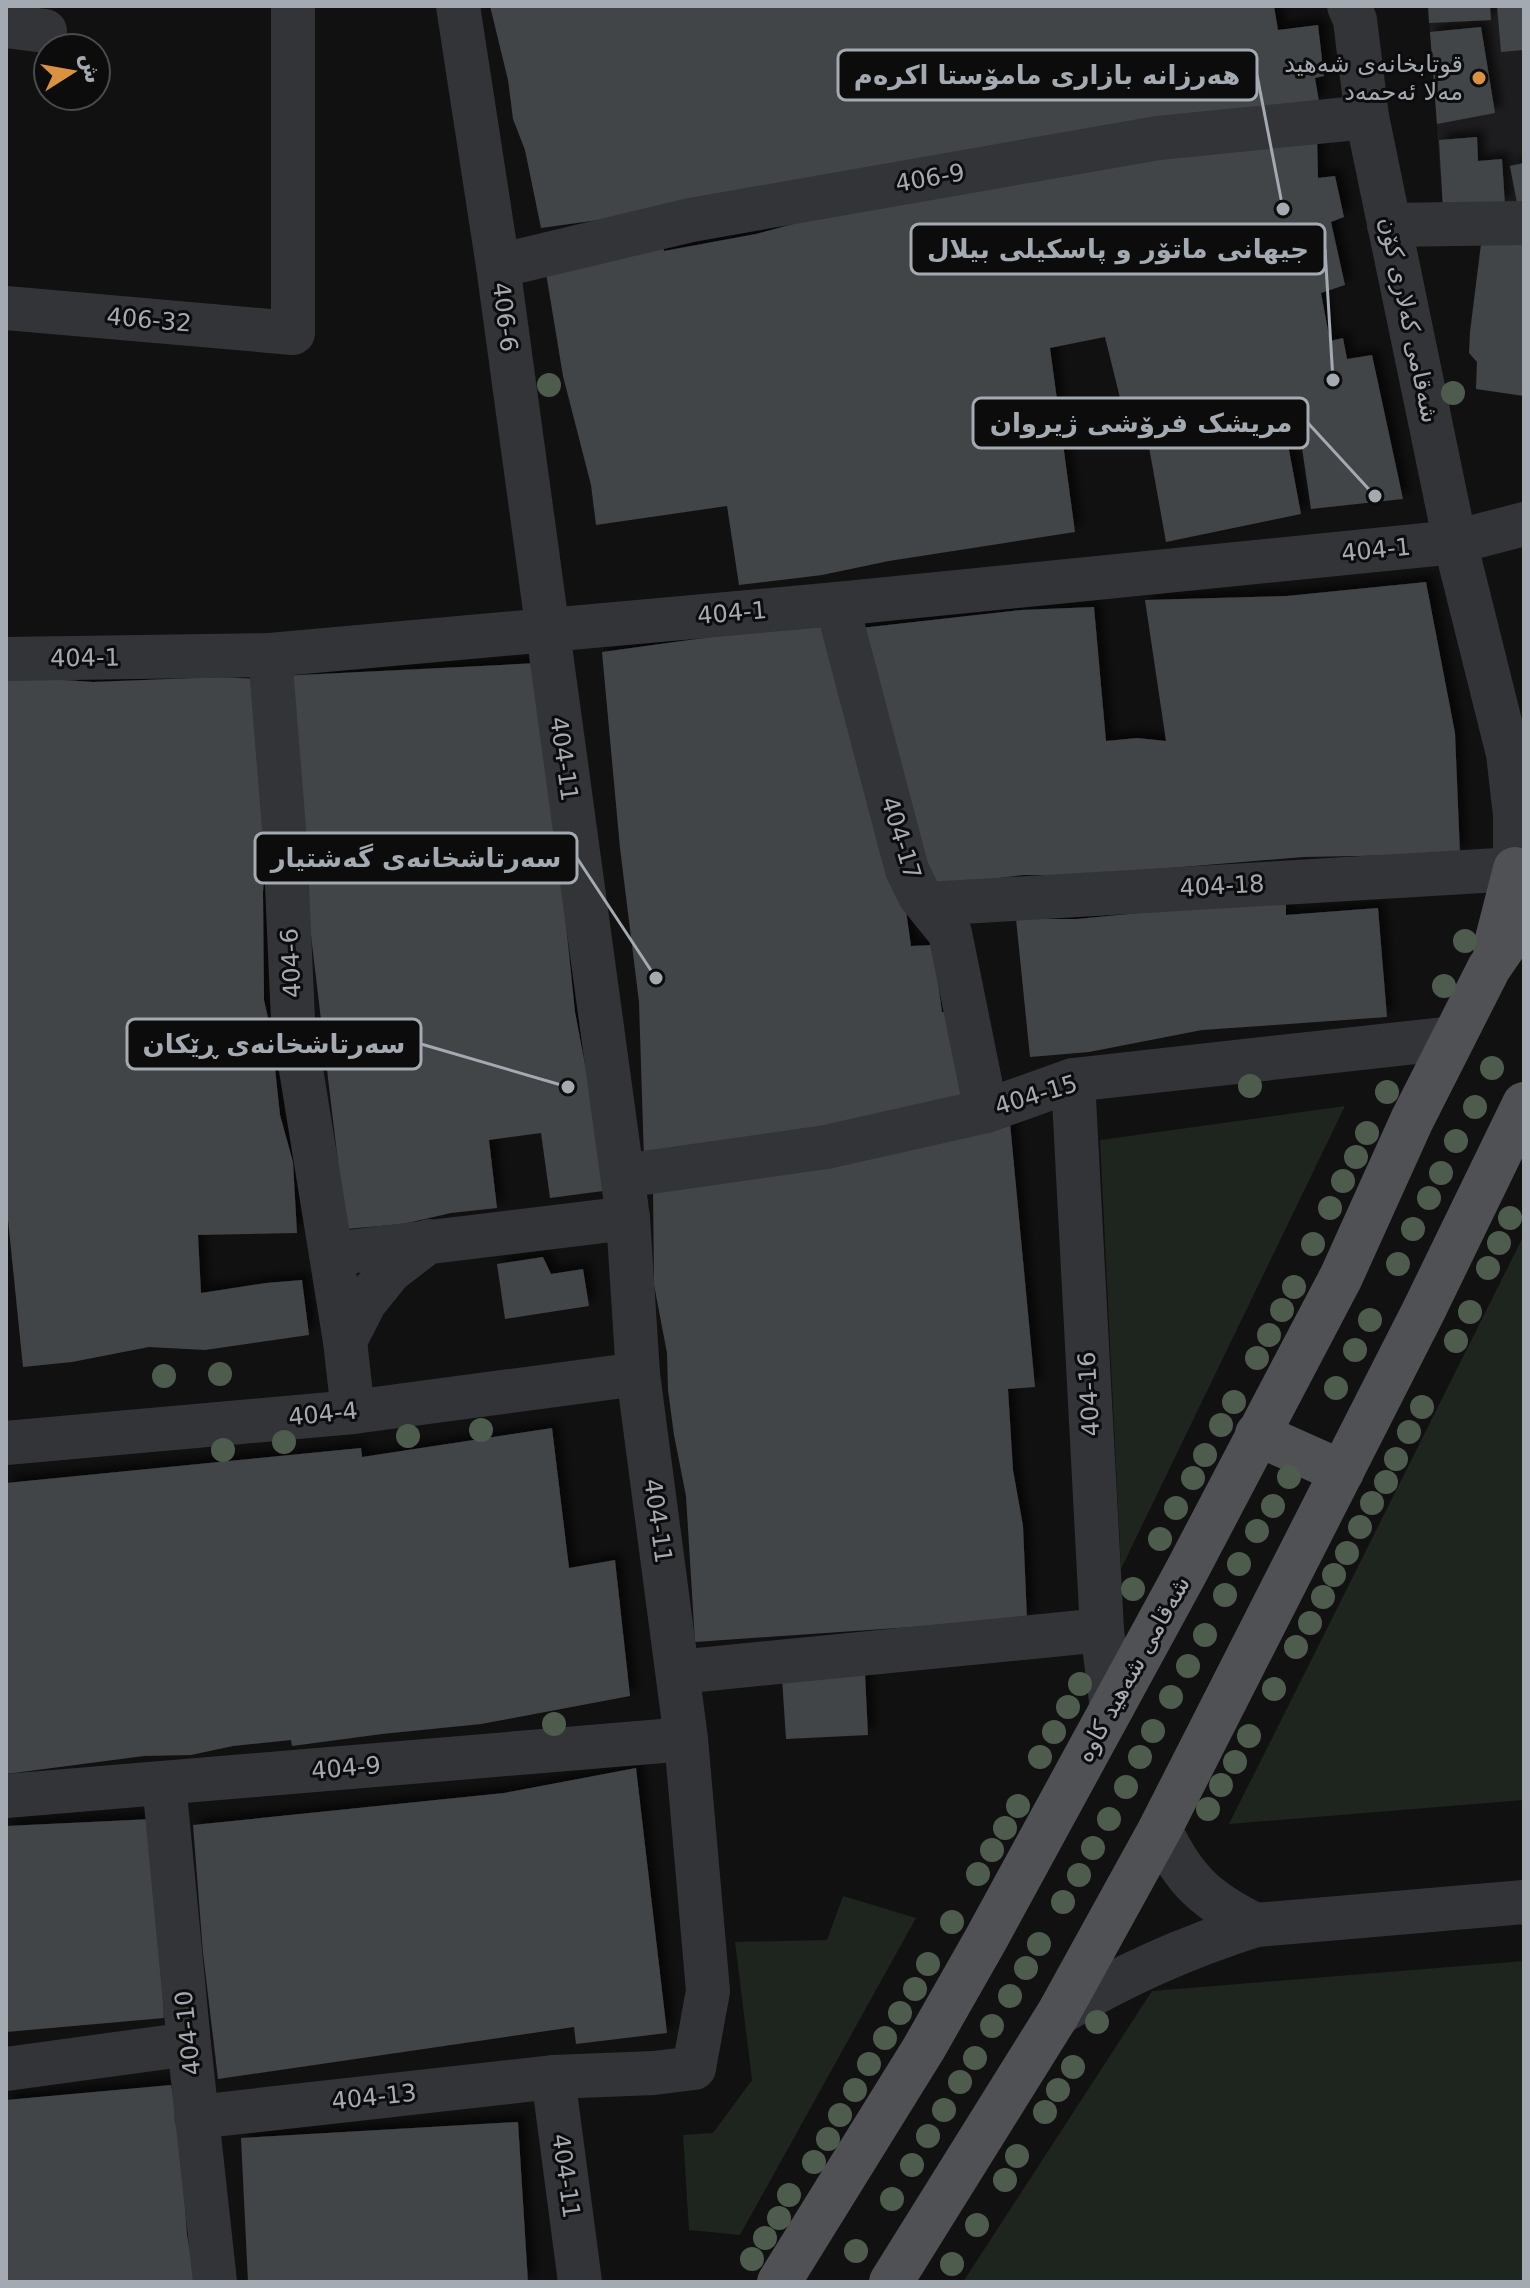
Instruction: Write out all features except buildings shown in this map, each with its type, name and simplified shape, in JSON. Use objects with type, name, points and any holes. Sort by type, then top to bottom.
[{"type":"main road","points":[[1489,968],[1515,869]]},
{"type":"main road","points":[[1489,968],[1524,917]]},
{"type":"main road","name":"شەقامی شەهید کاوە","points":[[779,2282],[924,2048],[1185,1574],[1341,1277],[1412,1120],[1489,968]]},
{"type":"main road","points":[[891,2282],[1058,2014],[1160,1829],[1522,1116]]},
{"type":"main road","points":[[1257,1434],[1342,1472]]},
{"type":"street","name":"406-32","points":[[6,308],[293,333],[293,6]]},
{"type":"street","name":"406-6","points":[[458,6],[498,266],[546,629]]},
{"type":"street","name":"شەقامی کەلاری کۆن","points":[[1354,11],[1367,117],[1389,225],[1455,542],[1513,786],[1515,869]]},
{"type":"street","name":"406-9","points":[[498,266],[691,220],[1158,138],[1367,117]]},
{"type":"street","points":[[1389,225],[1524,223]]},
{"type":"street","name":"404-1","points":[[6,659],[270,655],[837,604],[1455,542],[1524,524]]},
{"type":"street","name":"404-17","points":[[837,604],[907,870],[920,896],[950,933],[986,1111]]},
{"type":"street","points":[[1475,618],[1511,673],[1524,686]]},
{"type":"street","name":"404-11","points":[[546,629],[625,1197],[638,1374],[686,1739],[708,1991],[694,2068],[654,2073],[553,2077],[580,2282]]},
{"type":"street","name":"404-6","points":[[270,655],[285,841],[293,1020],[345,1341],[353,1412]]},
{"type":"street","name":"404-18","points":[[928,904],[1515,869]]},
{"type":"street","name":"404-15","points":[[331,1254],[429,1241],[625,1197],[986,1111],[1073,1080],[1453,1038]]},
{"type":"street","name":"404-16","points":[[1073,1080],[1102,1630],[1112,1708]]},
{"type":"street","points":[[345,1341],[365,1302],[390,1271],[429,1241]]},
{"type":"street","name":"404-4","points":[[6,1443],[353,1412],[638,1374]]},
{"type":"street","points":[[678,1672],[1102,1630]]},
{"type":"street","name":"404-9","points":[[6,1796],[686,1739]]},
{"type":"street","name":"404-10","points":[[164,1783],[215,2282]]},
{"type":"street","points":[[1160,1829],[1184,1874],[1206,1897],[1256,1925]]},
{"type":"street","points":[[1058,2014],[1132,1973],[1214,1938],[1256,1925],[1524,1902]]},
{"type":"street","points":[[6,2069],[189,2044]]},
{"type":"street","name":"404-13","points":[[196,2117],[553,2077]]},
{"type":"shaded area","name":"قوتابخانەی شەهید مەلا ئە‌حمەد","points":[[1428,6],[1524,6],[1524,202],[1443,209]]},
{"type":"shaded area","points":[[1345,1106],[1121,1569],[1100,1140]]},
{"type":"shaded area","points":[[1524,1235],[1524,1800],[1229,1824]]},
{"type":"shaded area","points":[[843,1896],[916,1918],[740,2235],[689,2230],[683,2135],[713,2133],[752,2080],[735,1942],[827,1940]]},
{"type":"shaded area","points":[[1524,1961],[1524,2282],[963,2282],[1152,1991]]},
{"type":"place","name":"قوتابخانەی شەهید مەلا ئە‌حمەد","points":[[1479,78]]},
{"type":"place","name":"هەرزانە بازاری مامۆستا اکرەم","points":[[1283,209]]},
{"type":"place","name":"جیهانی ماتۆر و پاسکیلی بیلال","points":[[1333,380]]},
{"type":"place","name":"مریشک فرۆشی ژیروان","points":[[1375,496]]},
{"type":"place","name":"سەرتاشخانەی گەشتیار","points":[[656,978]]},
{"type":"place","name":"سەرتاشخانەی ڕێکان","points":[[568,1087]]}]
